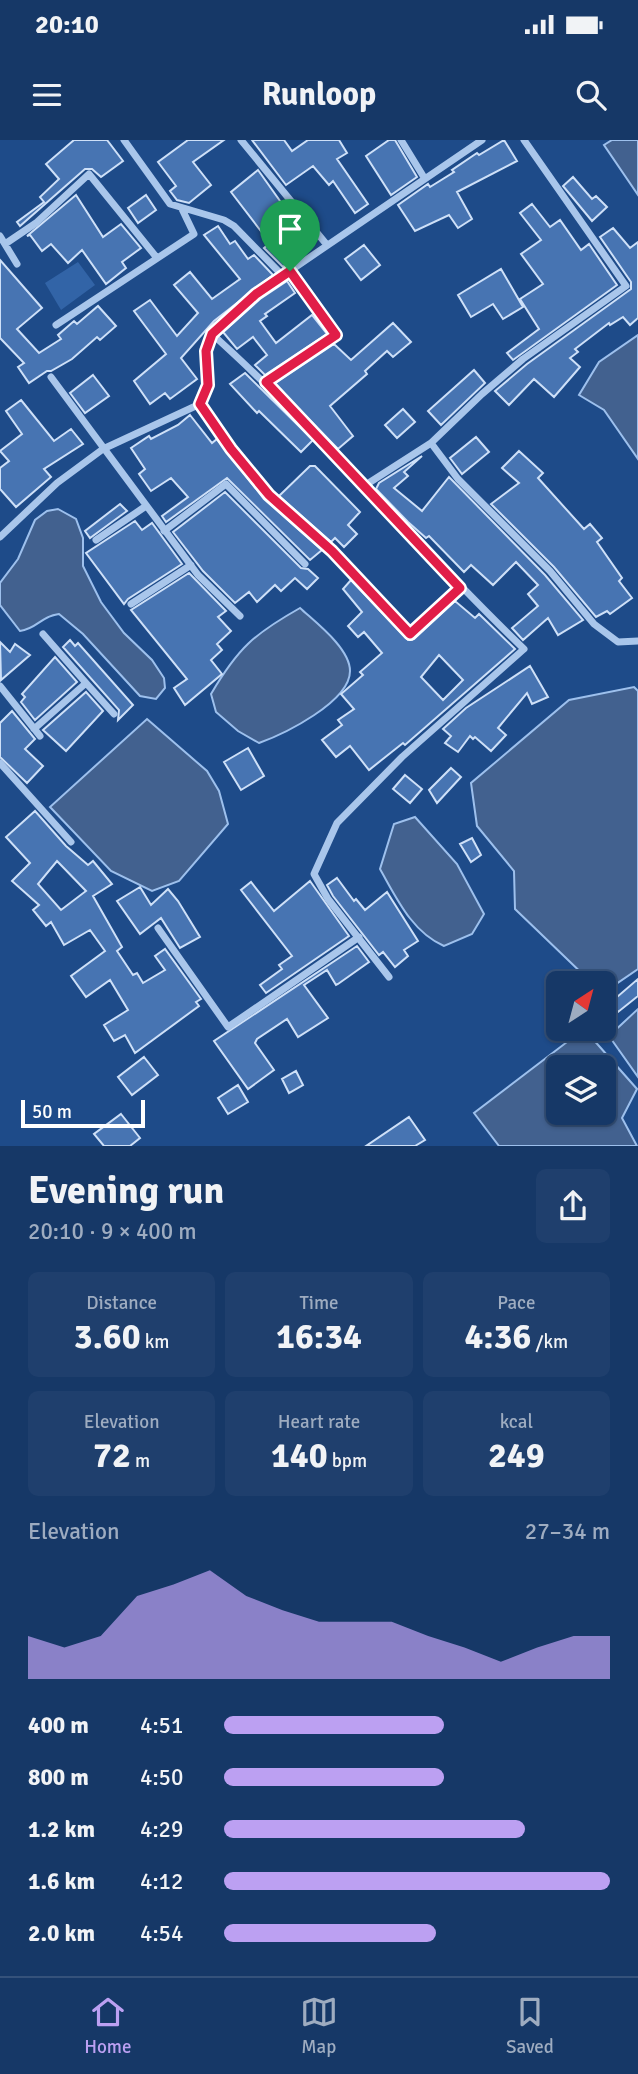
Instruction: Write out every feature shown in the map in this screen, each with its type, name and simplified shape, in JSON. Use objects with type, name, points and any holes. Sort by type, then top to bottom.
[{"type":"street","points":[[124,140],[170,204],[224,220],[234,226],[287,273],[336,335],[266,382]]},
{"type":"street","points":[[241,140],[327,245]]},
{"type":"street","points":[[401,140],[425,179]]},
{"type":"street","points":[[0,537],[57,483],[103,449],[200,404],[208,385],[206,351],[212,334],[256,294],[482,140]]},
{"type":"street","points":[[364,486],[430,443],[523,359],[626,286],[524,140]]},
{"type":"street","points":[[5,244],[36,223],[89,174],[157,258]]},
{"type":"street","points":[[57,325],[194,234],[182,209]]},
{"type":"street","points":[[0,236],[17,264]]},
{"type":"street","points":[[212,334],[266,382],[460,588],[524,649],[402,757],[337,823],[314,874],[328,900],[389,978]]},
{"type":"street","points":[[51,377],[164,531],[191,565],[240,616]]},
{"type":"street","points":[[200,404],[231,449],[269,495],[332,551],[410,634],[460,588]]},
{"type":"street","points":[[430,443],[458,480],[550,571],[594,624],[618,642],[638,641]]},
{"type":"street","points":[[164,531],[226,484],[305,564]]},
{"type":"street","points":[[96,540],[145,506]]},
{"type":"street","points":[[131,604],[191,565]]},
{"type":"street","points":[[43,634],[114,714]]},
{"type":"street","points":[[34,729],[86,683]]},
{"type":"street","points":[[0,686],[40,736]]},
{"type":"street","points":[[0,763],[71,842]]},
{"type":"street","points":[[158,928],[228,1027],[359,937]]},
{"type":"shaded area","points":[[612,140],[638,140],[638,195],[604,145]]},
{"type":"shaded area","points":[[78,262],[95,285],[61,310],[45,283]]},
{"type":"shaded area","points":[[638,335],[638,459],[604,410],[579,395],[599,362]]},
{"type":"shaded area","points":[[58,509],[76,519],[83,538],[83,566],[101,602],[124,633],[152,660],[164,678],[165,688],[156,699],[140,696],[83,634],[59,614],[20,631],[0,605],[0,583],[18,559],[35,520],[47,511]]},
{"type":"shaded area","points":[[300,608],[331,636],[344,653],[350,671],[347,683],[328,705],[314,715],[259,743],[238,731],[216,712],[211,694],[248,644],[270,626]]},
{"type":"shaded area","points":[[634,687],[638,691],[638,969],[616,984],[616,971],[580,971],[515,909],[514,871],[477,826],[471,783],[569,700]]},
{"type":"shaded area","points":[[147,719],[207,771],[219,791],[228,824],[179,881],[152,891],[111,871],[50,807]]},
{"type":"shaded area","points":[[415,817],[457,864],[484,914],[472,934],[444,946],[414,923],[380,869],[394,824]]},
{"type":"shaded area","points":[[638,1009],[638,1077],[613,1041],[616,1041],[616,1029]]},
{"type":"shaded area","points":[[568,1041],[595,1041],[607,1055],[550,1055]]},
{"type":"shaded area","points":[[546,1058],[546,1125],[616,1125],[616,1065],[637,1089],[622,1118],[637,1146],[499,1146],[474,1113]]},
{"type":"building","points":[[74,140],[107,140],[123,161],[101,177],[92,169],[85,169],[20,226],[17,222],[44,202],[40,197],[59,179],[46,164]]},
{"type":"building","points":[[188,140],[224,140],[193,162],[211,185],[189,203],[177,200],[170,191],[176,186],[158,162]]},
{"type":"building","points":[[252,140],[284,140],[292,151],[308,140],[339,140],[347,153],[337,159],[368,204],[355,213],[333,181],[329,185],[313,166],[286,185]]},
{"type":"building","points":[[389,140],[395,140],[417,177],[391,195],[366,156]]},
{"type":"building","points":[[504,140],[517,161],[457,192],[472,219],[458,228],[449,215],[415,231],[398,205],[428,184],[430,187],[454,172],[452,170],[477,153],[479,155]]},
{"type":"building","points":[[258,170],[295,222],[289,226],[306,249],[283,267],[264,248],[270,243],[231,192]]},
{"type":"building","points":[[573,177],[592,199],[596,196],[607,207],[592,221],[563,186]]},
{"type":"building","points":[[76,195],[103,237],[121,224],[141,248],[122,262],[126,268],[106,284],[82,250],[68,263],[51,244],[42,251],[30,235],[27,236]]},
{"type":"building","points":[[146,195],[156,210],[138,223],[128,208]]},
{"type":"building","points":[[532,204],[550,227],[560,220],[581,250],[589,244],[617,285],[513,360],[507,353],[539,329],[520,299],[543,284],[521,254],[541,240],[520,213]]},
{"type":"building","points":[[218,226],[230,244],[235,241],[248,259],[254,255],[273,275],[214,321],[181,358],[197,379],[170,399],[165,393],[150,404],[134,381],[166,354],[134,311],[150,300],[177,336],[198,313],[174,285],[190,272],[212,299],[240,279],[204,235]]},
{"type":"building","points":[[613,228],[630,248],[638,242],[638,318],[630,325],[623,317],[610,325],[609,323],[575,349],[578,352],[570,358],[580,367],[554,397],[534,379],[509,405],[495,391],[527,364],[631,289],[631,282],[600,237]]},
{"type":"building","points":[[364,245],[380,265],[361,280],[345,259]]},
{"type":"building","points":[[0,260],[42,308],[17,329],[39,353],[61,339],[58,335],[74,321],[77,324],[98,306],[116,326],[100,340],[97,337],[72,359],[29,383],[18,367],[24,363],[0,338]]},
{"type":"building","points":[[501,269],[523,307],[503,319],[493,304],[471,317],[458,295]]},
{"type":"building","points":[[287,281],[295,293],[265,314],[267,316],[260,321],[276,343],[312,315],[327,334],[265,375],[255,365],[267,355],[253,337],[237,349],[223,332],[260,299]]},
{"type":"building","points":[[393,323],[411,342],[393,357],[387,351],[365,371],[367,374],[330,406],[353,436],[338,449],[274,384],[334,344],[351,360]]},
{"type":"building","points":[[474,370],[485,383],[441,425],[428,411]]},
{"type":"building","points":[[245,373],[313,440],[301,452],[259,411],[257,413],[230,384]]},
{"type":"building","points":[[93,375],[109,396],[85,413],[70,393]]},
{"type":"building","points":[[21,400],[54,441],[71,429],[83,444],[44,469],[51,477],[16,507],[0,489],[0,468],[9,461],[0,451],[22,434],[6,411]]},
{"type":"building","points":[[403,409],[415,422],[397,438],[385,425]]},
{"type":"building","points":[[190,415],[212,443],[217,439],[264,499],[322,550],[310,560],[227,478],[166,522],[162,516],[188,497],[171,478],[151,491],[139,474],[145,469],[131,448],[149,436],[151,439],[178,425]]},
{"type":"building","points":[[476,437],[489,452],[462,474],[450,458]]},
{"type":"building","points":[[519,451],[543,473],[538,478],[584,529],[590,524],[602,538],[597,542],[622,578],[619,581],[632,598],[610,614],[607,611],[596,617],[554,567],[491,504],[519,483],[502,468]]},
{"type":"building","points":[[422,456],[404,472],[408,476],[394,488],[422,511],[449,477],[545,575],[583,620],[558,635],[548,618],[523,640],[512,628],[538,606],[528,594],[538,585],[516,562],[493,585],[471,565],[464,572],[429,536],[426,538],[376,489],[379,483]]},
{"type":"building","points":[[310,466],[315,466],[360,512],[348,525],[357,534],[344,547],[335,538],[331,542],[279,496]]},
{"type":"building","points":[[225,492],[301,568],[308,569],[318,578],[307,589],[295,578],[281,591],[275,585],[257,602],[249,592],[235,603],[203,571],[173,532]]},
{"type":"building","points":[[120,504],[127,511],[90,538],[85,531]]},
{"type":"building","points":[[135,521],[142,530],[152,523],[182,564],[124,604],[86,553]]},
{"type":"building","points":[[189,573],[226,611],[218,617],[231,631],[217,644],[222,650],[211,660],[222,674],[185,705],[174,688],[187,679],[131,610]]},
{"type":"building","points":[[351,580],[408,640],[414,639],[455,601],[475,618],[479,614],[515,649],[405,745],[403,743],[369,770],[350,746],[336,757],[322,740],[342,725],[338,720],[354,709],[341,694],[363,675],[360,672],[382,653],[364,632],[358,637],[348,626],[362,612],[343,589]],"holes":[[[439,655],[463,680],[443,700],[421,677]]]},
{"type":"building","points":[[70,640],[75,646],[78,643],[133,705],[118,720],[119,710],[63,647]]},
{"type":"building","points":[[0,642],[10,652],[15,644],[30,655],[1,680]]},
{"type":"building","points":[[55,657],[77,682],[35,720],[21,702],[25,697],[22,694]]},
{"type":"building","points":[[530,666],[548,697],[532,704],[527,693],[498,728],[506,735],[491,751],[470,736],[458,752],[445,743],[451,736],[443,729],[466,708]]},
{"type":"building","points":[[86,692],[103,711],[66,751],[43,730]]},
{"type":"building","points":[[12,711],[35,739],[25,749],[43,766],[27,783],[0,757],[0,723]]},
{"type":"building","points":[[248,748],[264,776],[241,790],[224,762]]},
{"type":"building","points":[[451,768],[461,777],[437,803],[429,790]]},
{"type":"building","points":[[405,775],[422,789],[410,803],[393,789]]},
{"type":"building","points":[[35,811],[66,846],[88,865],[93,861],[112,884],[93,896],[122,947],[117,951],[133,975],[137,973],[143,983],[165,970],[155,956],[165,949],[201,999],[196,1002],[199,1006],[135,1053],[125,1035],[114,1041],[104,1025],[128,1010],[110,980],[86,997],[71,976],[105,951],[90,930],[64,945],[51,922],[46,926],[33,910],[39,905],[12,881],[30,863],[6,837]],"holes":[[[57,861],[86,891],[61,910],[38,884]]]},
{"type":"building","points":[[472,838],[481,855],[471,862],[460,844]]},
{"type":"building","points":[[337,878],[354,901],[356,899],[365,910],[387,892],[418,941],[404,950],[408,956],[395,967],[383,952],[379,955],[333,896],[327,885]]},
{"type":"building","points":[[310,881],[349,936],[266,993],[260,985],[282,969],[279,965],[292,956],[241,890],[251,882],[274,911]]},
{"type":"building","points":[[140,887],[151,905],[168,889],[200,937],[180,948],[161,918],[140,934],[117,901]]},
{"type":"building","points":[[357,946],[369,962],[336,985],[327,970],[304,985],[328,1018],[298,1037],[287,1019],[257,1039],[255,1043],[274,1070],[248,1089],[214,1041]]},
{"type":"building","points":[[638,979],[638,996],[618,1012],[616,998]]},
{"type":"building","points":[[144,1057],[158,1075],[132,1095],[118,1077]]},
{"type":"building","points":[[296,1071],[303,1085],[289,1093],[282,1079]]},
{"type":"building","points":[[238,1085],[248,1102],[228,1114],[218,1098]]},
{"type":"building","points":[[121,1114],[140,1138],[130,1146],[104,1146],[94,1134]]},
{"type":"building","points":[[409,1117],[425,1140],[415,1146],[366,1146]]},
{"type":"route","points":[[290,271],[336,335],[266,382],[460,588],[410,634],[332,551],[269,495],[231,449],[200,404],[208,385],[206,351],[212,334],[256,294],[290,271]]}]
